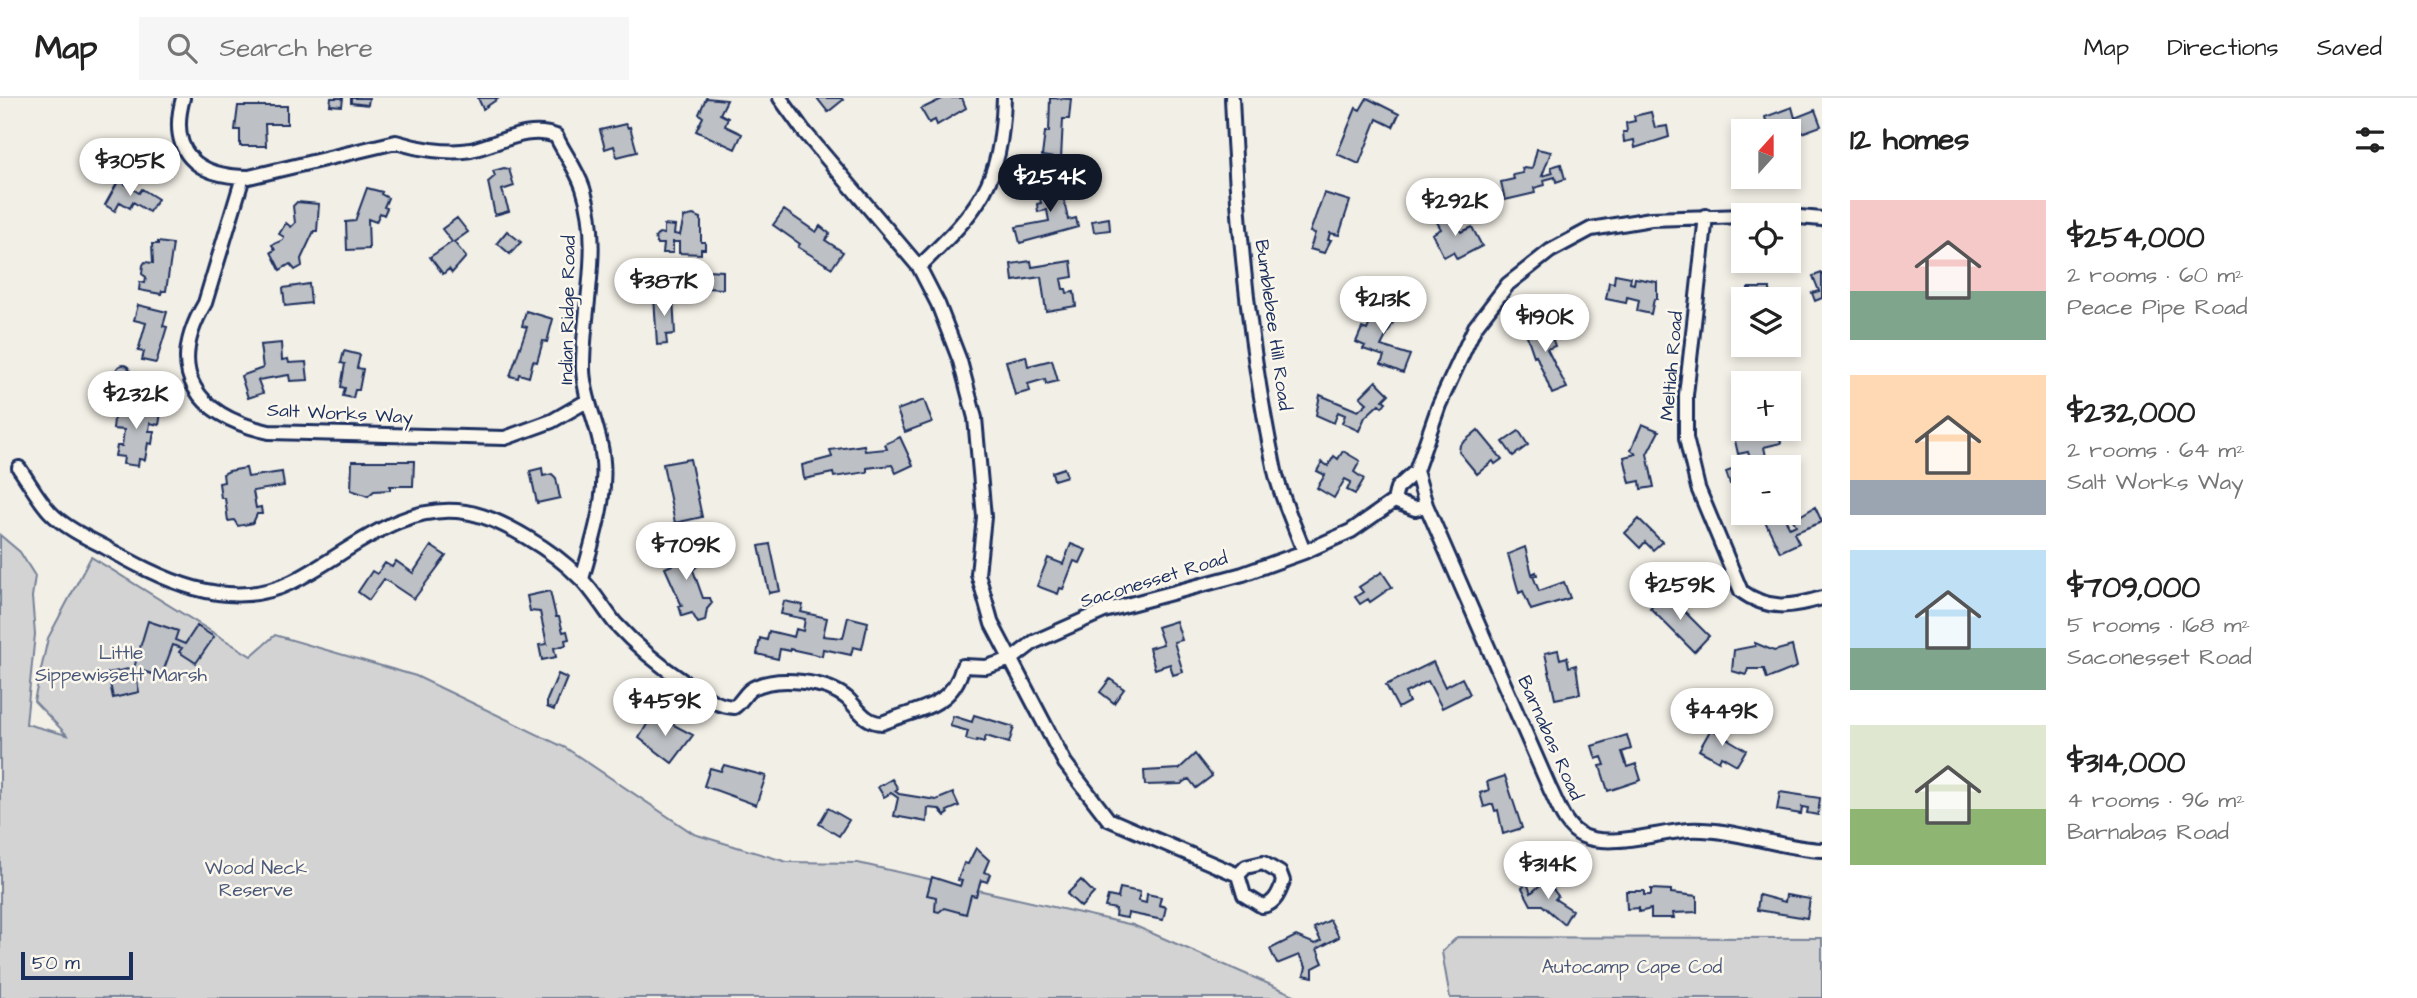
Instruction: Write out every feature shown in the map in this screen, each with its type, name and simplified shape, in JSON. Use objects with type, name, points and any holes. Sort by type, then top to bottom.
[{"type":"street","points":[[183,98],[177,132],[189,157],[212,173],[243,177]]},
{"type":"street","points":[[780,98],[808,136],[919,267],[938,304],[960,361],[975,418],[984,517],[978,574],[992,624],[1065,763],[1108,819],[1238,875]]},
{"type":"street","points":[[919,267],[956,230],[984,195],[994,173],[1003,125],[1004,98]]},
{"type":"street","name":"Bumblebee Hill Road","points":[[1232,98],[1236,195],[1261,382],[1276,474],[1304,552]]},
{"type":"street","name":"Indian Ridge Road","points":[[243,177],[396,142],[418,149],[469,150],[510,137],[549,133],[556,136],[583,189],[589,230],[591,290],[583,369],[587,401],[601,443],[603,469],[601,503],[582,579]]},
{"type":"street","name":"Salt Works Way","points":[[243,177],[205,303],[197,317],[186,361],[192,389],[213,408],[247,427],[269,432],[505,438],[552,421],[587,401]]},
{"type":"street","name":"Meltiah Road","points":[[1706,216],[1686,395],[1686,438],[1698,488],[1741,591],[1755,602],[1774,607],[1797,606],[1822,598]]},
{"type":"street","name":"Saconesset Road","points":[[19,468],[50,512],[59,520],[158,577],[192,589],[235,594],[268,591],[292,582],[403,517],[464,512],[491,520],[519,534],[565,563],[582,579],[616,624],[662,667],[722,706],[734,707],[751,689],[760,686],[806,681],[839,692],[872,723],[883,723],[946,699],[956,689],[963,666],[986,667],[1012,659],[1034,642],[1104,611],[1206,585],[1274,563],[1350,531],[1394,501],[1397,488],[1416,471],[1439,405],[1475,327],[1508,284],[1550,251],[1591,229],[1651,219],[1731,216]]},
{"type":"street","points":[[1801,217],[1822,219]]},
{"type":"street","name":"Barnabas Road","points":[[1416,471],[1426,505],[1550,789],[1574,831],[1597,840],[1691,830],[1736,834],[1822,850]]},
{"type":"street","points":[[1394,501],[1415,509],[1426,505]]},
{"type":"green space","points":[[0,535],[20,552],[35,576],[32,597],[35,634],[26,724],[67,735],[34,701],[48,638],[91,557],[251,656],[275,635],[416,676],[566,748],[694,834],[787,862],[858,863],[1133,925],[1301,998],[0,998]]},
{"type":"green space","name":"Autocamp Cape Cod","points":[[1457,937],[1822,938],[1822,998],[1450,998],[1442,952]]},
{"type":"building","points":[[331,98],[343,98],[342,106],[330,105]]},
{"type":"building","points":[[351,98],[369,98],[368,105],[351,103]]},
{"type":"building","points":[[478,98],[499,98],[483,109]]},
{"type":"building","points":[[706,98],[727,100],[720,114],[728,118],[725,126],[742,134],[735,149],[696,131],[703,117],[699,114]]},
{"type":"building","points":[[817,98],[841,98],[843,100],[828,112]]},
{"type":"building","points":[[944,98],[962,98],[966,108],[937,125],[935,120],[929,123],[921,109]]},
{"type":"building","points":[[1050,98],[1071,99],[1069,119],[1063,119],[1061,159],[1042,156],[1045,132],[1049,132]]},
{"type":"building","points":[[1367,98],[1399,114],[1393,127],[1377,119],[1359,164],[1337,154],[1356,108],[1360,110]]},
{"type":"building","points":[[238,106],[287,106],[287,124],[265,124],[266,146],[240,146],[240,130],[235,130]]},
{"type":"building","points":[[1792,107],[1795,118],[1815,110],[1821,126],[1801,133],[1801,119],[1765,117]]},
{"type":"building","points":[[1651,112],[1655,128],[1667,126],[1669,137],[1635,148],[1634,140],[1624,142],[1626,123],[1635,121],[1634,116]]},
{"type":"building","points":[[626,124],[630,127],[637,152],[617,157],[614,146],[605,149],[600,130]]},
{"type":"building","points":[[1537,149],[1551,152],[1542,176],[1553,173],[1551,167],[1561,164],[1565,179],[1556,182],[1555,177],[1544,180],[1545,185],[1534,188],[1535,193],[1505,200],[1501,182],[1514,179],[1513,175],[1523,173],[1522,168],[1532,169]]},
{"type":"building","points":[[509,169],[514,186],[502,190],[509,211],[495,215],[488,182],[495,176],[493,171]]},
{"type":"building","points":[[1058,178],[1059,182],[1068,181],[1069,189],[1062,190],[1068,220],[1076,218],[1078,227],[1020,243],[1016,227],[1049,221],[1047,210],[1038,212],[1037,204],[1041,203],[1040,198],[1045,198],[1042,184]]},
{"type":"building","points":[[119,180],[139,193],[142,189],[158,199],[149,212],[133,202],[130,208],[120,202],[115,211],[105,205]]},
{"type":"building","points":[[367,188],[382,192],[381,194],[388,198],[384,207],[387,208],[384,215],[380,213],[376,222],[368,219],[369,249],[347,250],[346,222],[355,221]]},
{"type":"building","points":[[1324,193],[1350,201],[1339,235],[1330,233],[1328,240],[1331,240],[1324,253],[1310,249],[1315,233],[1310,232]]},
{"type":"building","points":[[297,202],[319,204],[317,231],[314,231],[301,259],[302,266],[295,270],[290,264],[280,270],[271,252],[275,250],[272,245],[283,240],[284,237],[279,234],[286,223],[291,227],[295,223],[293,206]]},
{"type":"building","points":[[784,210],[816,232],[820,226],[830,234],[825,240],[843,252],[832,268],[798,247],[800,244],[773,225]]},
{"type":"building","points":[[1445,210],[1449,217],[1452,215],[1461,232],[1472,227],[1482,246],[1457,259],[1453,252],[1444,257],[1432,234],[1441,229],[1437,222],[1442,219],[1439,213]]},
{"type":"building","points":[[693,215],[701,218],[701,242],[705,242],[705,249],[701,249],[701,254],[679,253],[679,242],[673,242],[673,253],[663,253],[664,244],[657,244],[655,238],[659,233],[664,234],[664,225],[675,226],[674,234],[680,235],[684,217]]},
{"type":"building","points":[[457,218],[468,232],[454,242],[466,257],[452,273],[449,269],[443,274],[430,257],[452,242],[442,229]]},
{"type":"building","points":[[1109,218],[1110,230],[1094,232],[1092,221]]},
{"type":"building","points":[[507,231],[521,242],[510,254],[497,243]]},
{"type":"building","points":[[152,244],[173,244],[166,291],[161,294],[139,290],[140,282],[145,283],[146,277],[142,274],[143,265],[145,262],[153,263]]},
{"type":"building","points":[[1031,261],[1032,267],[1071,261],[1073,277],[1061,279],[1063,289],[1066,289],[1067,293],[1074,292],[1076,306],[1046,311],[1041,277],[1013,281],[1011,264]]},
{"type":"building","points":[[707,270],[723,271],[723,289],[706,288]]},
{"type":"building","points":[[1822,273],[1822,298],[1815,301],[1812,293],[1819,291],[1813,276]]},
{"type":"building","points":[[1615,274],[1631,277],[1630,283],[1634,284],[1635,278],[1657,282],[1657,299],[1654,299],[1651,314],[1637,311],[1639,300],[1627,297],[1626,303],[1606,299],[1609,282],[1614,283]]},
{"type":"building","points":[[309,284],[311,303],[285,306],[283,288]]},
{"type":"building","points":[[654,296],[673,296],[675,334],[666,335],[667,344],[657,345]]},
{"type":"building","points":[[1376,296],[1393,303],[1390,310],[1398,313],[1381,346],[1410,355],[1403,373],[1381,364],[1384,356],[1363,349],[1365,346],[1356,342],[1362,328],[1367,330],[1375,312],[1370,310]]},
{"type":"building","points":[[138,305],[167,312],[163,326],[167,327],[156,363],[142,360],[144,352],[138,351],[146,323],[134,320]]},
{"type":"building","points":[[526,311],[553,319],[547,342],[543,341],[529,377],[519,374],[518,378],[510,376],[527,327],[522,326]]},
{"type":"building","points":[[1545,320],[1555,346],[1547,349],[1567,388],[1552,394],[1523,324],[1531,321],[1532,325]]},
{"type":"building","points":[[281,343],[282,360],[288,359],[289,363],[306,362],[308,380],[290,381],[289,375],[258,380],[263,393],[248,398],[241,376],[263,368],[260,345]]},
{"type":"building","points":[[344,351],[360,355],[357,368],[363,369],[359,390],[355,390],[353,398],[343,396],[345,388],[341,387]]},
{"type":"building","points":[[1026,356],[1028,366],[1052,360],[1058,381],[1046,384],[1045,379],[1028,384],[1030,391],[1015,395],[1006,361]]},
{"type":"building","points":[[123,365],[128,367],[128,377],[123,379],[118,377],[116,372],[118,367]]},
{"type":"building","points":[[1376,381],[1389,394],[1383,400],[1386,402],[1382,407],[1379,404],[1365,417],[1359,431],[1342,423],[1345,415],[1338,412],[1334,423],[1316,415],[1320,395],[1358,411],[1367,403],[1360,397]]},
{"type":"building","points":[[924,400],[932,422],[905,432],[897,410]]},
{"type":"building","points":[[130,402],[162,406],[159,425],[150,423],[149,431],[154,431],[152,444],[148,443],[145,460],[139,459],[138,466],[123,464],[124,457],[115,456],[117,446],[122,446],[124,430],[113,429],[115,409],[129,411]]},
{"type":"building","points":[[1642,424],[1659,431],[1647,454],[1654,487],[1641,489],[1640,481],[1630,483],[1624,457],[1636,454],[1631,450]]},
{"type":"building","points":[[1478,430],[1502,459],[1495,464],[1493,461],[1477,474],[1459,452],[1460,445]]},
{"type":"building","points":[[1519,431],[1528,445],[1513,456],[1503,442]]},
{"type":"building","points":[[900,437],[913,465],[896,473],[892,465],[867,468],[867,472],[834,477],[833,473],[804,479],[802,465],[832,457],[830,450],[864,445],[865,451],[887,449],[885,444]]},
{"type":"building","points":[[1735,441],[1781,441],[1764,447],[1766,455],[1749,455],[1748,452],[1738,454]]},
{"type":"building","points":[[1343,451],[1360,461],[1354,472],[1364,479],[1355,494],[1347,490],[1351,482],[1345,479],[1334,498],[1317,488],[1325,475],[1317,471],[1322,462],[1328,466],[1334,456],[1338,459]]},
{"type":"building","points":[[690,459],[702,517],[675,523],[663,464]]},
{"type":"building","points":[[352,461],[414,461],[413,486],[390,486],[390,490],[374,491],[368,496],[351,490]]},
{"type":"building","points":[[246,468],[248,477],[282,472],[284,486],[253,491],[256,508],[261,507],[262,514],[257,514],[253,523],[238,526],[234,520],[228,521],[225,498],[221,498],[219,483],[224,482],[223,474]]},
{"type":"building","points":[[542,468],[543,476],[552,474],[556,478],[560,498],[537,503],[530,471]]},
{"type":"building","points":[[1064,468],[1067,476],[1054,480],[1052,472]]},
{"type":"building","points":[[1731,470],[1731,484],[1730,484],[1726,472]]},
{"type":"building","points":[[1815,507],[1822,522],[1794,533],[1799,543],[1780,552],[1767,525],[1788,525],[1790,528],[1801,525],[1801,515]]},
{"type":"building","points":[[1639,519],[1662,542],[1653,550],[1645,542],[1640,548],[1625,533]]},
{"type":"building","points":[[676,537],[683,561],[691,557],[698,565],[693,570],[703,598],[710,598],[712,603],[707,609],[705,621],[698,623],[692,613],[682,616],[679,606],[682,606],[665,568],[672,565],[660,543]]},
{"type":"building","points":[[770,544],[780,591],[769,593],[759,546]]},
{"type":"building","points":[[1071,544],[1086,550],[1080,563],[1074,561],[1063,589],[1060,588],[1058,594],[1037,586],[1048,558],[1063,564]]},
{"type":"building","points":[[431,546],[446,556],[414,599],[384,579],[369,600],[358,592],[372,571],[377,574],[385,563],[392,567],[396,561],[413,573]]},
{"type":"building","points":[[1525,547],[1532,574],[1536,572],[1537,575],[1533,576],[1539,591],[1564,582],[1570,598],[1531,610],[1523,591],[1519,593],[1508,554]]},
{"type":"building","points":[[1382,572],[1392,587],[1370,602],[1368,599],[1360,604],[1355,597],[1363,592],[1359,587]]},
{"type":"building","points":[[550,591],[556,617],[559,617],[563,632],[567,631],[569,639],[565,640],[566,645],[554,648],[556,657],[542,660],[539,645],[547,644],[540,612],[530,611],[527,596]]},
{"type":"building","points":[[1665,592],[1709,636],[1694,652],[1650,608]]},
{"type":"building","points":[[784,601],[803,605],[801,612],[827,618],[823,636],[843,638],[848,617],[868,622],[862,649],[853,647],[851,655],[823,649],[822,656],[780,649],[778,659],[757,654],[760,638],[767,640],[769,631],[794,637],[796,629],[803,631],[805,619],[781,614]]},
{"type":"building","points":[[148,621],[178,631],[175,640],[185,644],[197,626],[214,637],[196,663],[179,652],[182,648],[173,645],[161,677],[140,670],[137,680],[139,692],[113,698],[108,673],[134,668]]},
{"type":"building","points":[[1176,621],[1182,640],[1174,642],[1183,672],[1173,675],[1170,664],[1155,669],[1149,648],[1163,644],[1157,627]]},
{"type":"building","points":[[1755,643],[1774,651],[1792,646],[1797,667],[1767,679],[1764,669],[1748,669],[1746,675],[1732,671],[1734,650],[1755,646]]},
{"type":"building","points":[[1558,650],[1560,659],[1567,657],[1569,667],[1576,665],[1580,694],[1555,699],[1545,653]]},
{"type":"building","points":[[1433,662],[1445,687],[1462,678],[1470,694],[1442,708],[1428,681],[1405,693],[1409,702],[1398,708],[1386,685]]},
{"type":"building","points":[[558,674],[567,678],[554,710],[547,707],[547,700]]},
{"type":"building","points":[[1110,679],[1124,689],[1114,703],[1100,692]]},
{"type":"building","points":[[653,714],[693,735],[672,763],[639,738]]},
{"type":"building","points":[[974,715],[1014,727],[1009,743],[986,736],[984,742],[976,742],[966,739],[968,731],[950,726],[953,716],[972,722]]},
{"type":"building","points":[[1711,729],[1746,750],[1737,765],[1721,756],[1719,761],[1699,750]]},
{"type":"building","points":[[1627,735],[1631,749],[1622,752],[1627,767],[1636,764],[1641,780],[1608,791],[1600,766],[1605,765],[1602,757],[1596,759],[1592,746]]},
{"type":"building","points":[[1195,754],[1212,776],[1196,788],[1189,779],[1181,784],[1145,785],[1144,771],[1179,769]]},
{"type":"building","points":[[724,765],[766,776],[756,805],[704,786],[710,768],[721,771]]},
{"type":"building","points":[[1505,776],[1522,828],[1503,834],[1498,810],[1495,811],[1493,804],[1484,807],[1480,793],[1489,790],[1487,782]]},
{"type":"building","points":[[892,779],[898,789],[895,791],[899,794],[936,800],[953,793],[959,806],[947,811],[945,816],[939,809],[928,808],[927,822],[894,816],[898,798],[891,793],[884,797],[878,787]]},
{"type":"building","points":[[1780,792],[1820,798],[1818,815],[1807,813],[1808,808],[1802,807],[1801,814],[1777,810]]},
{"type":"building","points":[[828,808],[849,820],[839,836],[819,824]]},
{"type":"building","points":[[976,848],[989,860],[984,872],[990,874],[987,882],[981,880],[976,896],[971,895],[966,914],[944,908],[939,912],[935,911],[936,897],[927,895],[932,877],[960,886],[962,881],[958,880],[964,863],[968,864]]},
{"type":"building","points":[[1081,880],[1094,893],[1081,907],[1067,894]]},
{"type":"building","points":[[1546,880],[1558,896],[1555,899],[1572,910],[1564,924],[1542,905],[1531,905],[1522,888],[1527,883],[1531,893]]},
{"type":"building","points":[[1120,888],[1140,892],[1138,901],[1146,903],[1147,894],[1161,897],[1159,905],[1166,907],[1163,920],[1128,913],[1127,918],[1115,916],[1116,909],[1105,907],[1108,896],[1118,898]]},
{"type":"building","points":[[1651,889],[1697,896],[1697,912],[1673,913],[1674,918],[1651,918],[1651,909],[1639,912],[1639,908],[1627,909],[1626,891],[1644,891],[1644,895],[1651,895]]},
{"type":"building","points":[[1759,895],[1785,902],[1786,895],[1810,899],[1807,918],[1757,910]]},
{"type":"building","points":[[1330,920],[1339,937],[1317,949],[1323,963],[1313,968],[1313,977],[1304,975],[1306,967],[1299,955],[1277,964],[1270,949],[1296,936],[1315,944],[1321,941],[1314,928]]},
{"type":"park label","name":"Little Sippewissett Marsh","points":[[121,664]]},
{"type":"park label","name":"Wood Neck Reserve","points":[[256,879]]}]
